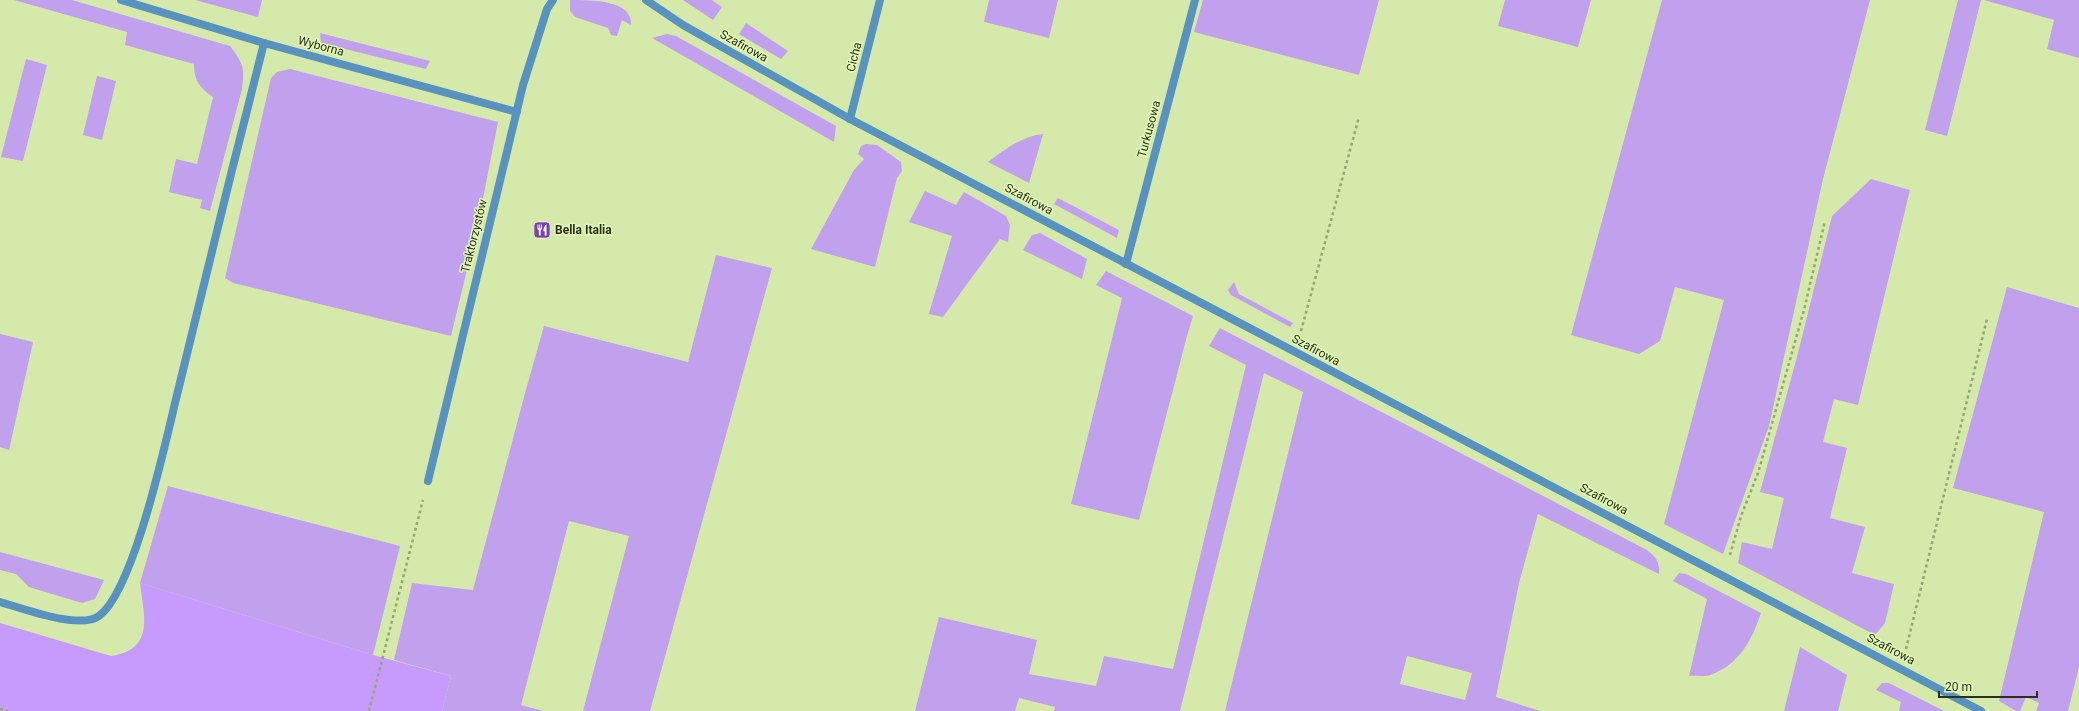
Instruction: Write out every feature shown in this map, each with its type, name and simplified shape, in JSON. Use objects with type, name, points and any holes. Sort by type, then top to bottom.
[{"type":"street","name":"Wyborna","points":[[120,0],[264,43],[517,112]]},
{"type":"street","name":"Traktorzystów","points":[[428,481],[534,46],[547,10],[553,0]]},
{"type":"street","name":"Szafirowa","points":[[646,0],[683,26],[850,119],[1898,666],[1981,711]]},
{"type":"street","name":"Cicha","points":[[850,119],[880,0]]},
{"type":"street","name":"Turkusowa","points":[[1126,264],[1195,0]]},
{"type":"street","points":[[0,602],[49,616],[84,621],[98,617],[107,608],[120,584],[128,567],[154,488],[264,43]]},
{"type":"path","points":[[1296,352],[1359,117]]},
{"type":"path","points":[[1726,577],[1741,516],[1758,473],[1804,310],[1825,221]]},
{"type":"path","points":[[1898,666],[1907,646],[1987,319]]},
{"type":"path","points":[[369,711],[428,481]]},
{"type":"path","points":[[1,710],[8,711]]},
{"type":"shaded area","points":[[14,0],[72,0],[230,46],[238,57],[242,66],[243,82],[210,211],[200,208],[202,200],[169,192],[176,159],[197,164],[213,97],[199,84],[195,75],[194,64],[125,45],[127,32]]},
{"type":"shaded area","points":[[195,0],[262,0],[258,17]]},
{"type":"shaded area","points":[[570,0],[599,1],[618,6],[630,17],[631,25],[622,20],[617,36],[611,35],[608,28],[575,17],[570,11]]},
{"type":"shaded area","points":[[683,0],[712,0],[722,7],[713,20]]},
{"type":"shaded area","points":[[989,0],[1058,0],[1049,38],[984,22]]},
{"type":"shaded area","points":[[1203,0],[1379,0],[1359,75],[1194,32]]},
{"type":"shaded area","points":[[1505,0],[1591,0],[1578,47],[1498,26]]},
{"type":"shaded area","points":[[1662,0],[1870,0],[1823,179],[1769,426],[1723,554],[1664,524],[1724,300],[1675,287],[1660,341],[1639,354],[1571,335]]},
{"type":"shaded area","points":[[1958,0],[1981,0],[1947,136],[1925,130]]},
{"type":"shaded area","points":[[1984,0],[2079,0],[2079,58],[2047,49],[2054,20]]},
{"type":"shaded area","points":[[746,23],[788,51],[781,59],[739,34]]},
{"type":"shaded area","points":[[320,33],[430,61],[426,69],[321,43]]},
{"type":"shaded area","points":[[667,34],[676,36],[836,126],[834,142],[652,38]]},
{"type":"shaded area","points":[[26,59],[47,65],[23,161],[1,157]]},
{"type":"shaded area","points":[[290,69],[498,122],[478,224],[451,336],[233,283],[225,278],[271,78],[277,72]]},
{"type":"shaded area","points":[[97,76],[116,81],[102,140],[83,135]]},
{"type":"shaded area","points":[[1043,134],[1029,183],[988,162],[1007,148],[1020,141]]},
{"type":"shaded area","points":[[866,144],[877,145],[901,162],[902,171],[897,178],[875,267],[811,249],[854,170],[864,159],[858,154],[861,146]]},
{"type":"shaded area","points":[[1871,179],[1910,190],[1858,405],[1834,399],[1823,442],[1847,448],[1830,518],[1865,527],[1852,573],[1894,584],[1885,623],[1875,635],[1738,563],[1742,542],[1772,549],[1784,498],[1760,492],[1798,353],[1832,216]]},
{"type":"shaded area","points":[[925,191],[956,205],[964,192],[1006,216],[1010,225],[1008,242],[1000,239],[943,317],[929,314],[952,236],[909,222]]},
{"type":"shaded area","points":[[1058,198],[1119,230],[1117,238],[1054,204]]},
{"type":"shaded area","points":[[1040,233],[1087,259],[1082,279],[1023,250],[1032,235]]},
{"type":"shaded area","points":[[716,255],[772,268],[650,711],[583,711],[629,536],[569,521],[521,705],[543,711],[442,711],[451,676],[394,660],[412,583],[473,590],[544,326],[688,362]]},
{"type":"shaded area","points":[[1106,271],[1193,316],[1139,520],[1071,504],[1122,298],[1096,285]]},
{"type":"shaded area","points":[[1234,282],[1239,294],[1293,323],[1290,327],[1231,295],[1228,290]]},
{"type":"shaded area","points":[[2007,287],[2079,308],[2079,667],[2068,711],[2036,711],[2039,703],[2026,697],[2020,711],[2016,711],[1999,701],[2044,512],[1953,488]]},
{"type":"shaded area","points":[[1220,328],[1647,550],[1657,560],[1659,574],[1538,514],[1519,583],[1496,697],[1540,711],[1225,711],[1303,392],[1264,373],[1180,711],[1054,711],[1055,707],[1019,698],[1015,711],[915,711],[939,617],[1037,640],[1029,674],[1096,686],[1104,656],[1173,669],[1246,365],[1209,346]],"holes":[[[1407,656],[1472,673],[1465,700],[1400,684]]]},
{"type":"shaded area","points":[[0,334],[33,342],[9,450],[0,447]]},
{"type":"shaded area","points":[[168,486],[400,546],[373,655],[140,583]]},
{"type":"shaded area","points":[[0,552],[104,580],[95,599],[82,603],[29,587],[16,574],[0,570]]},
{"type":"shaded area","points":[[1679,573],[1686,574],[1761,613],[1749,642],[1737,658],[1720,671],[1710,675],[1689,676],[1707,599],[1673,581]]},
{"type":"shaded area","points":[[140,583],[373,655],[451,676],[442,711],[0,711],[0,623],[111,656],[125,652],[135,646],[141,639],[144,629]]},
{"type":"shaded area","points":[[1800,647],[1847,675],[1838,711],[1784,711]]},
{"type":"shaded area","points":[[1882,683],[1889,683],[1944,711],[1899,711],[1901,702],[1876,690]]},
{"type":"place","name":"Bella Italia","points":[[542,230]]}]
